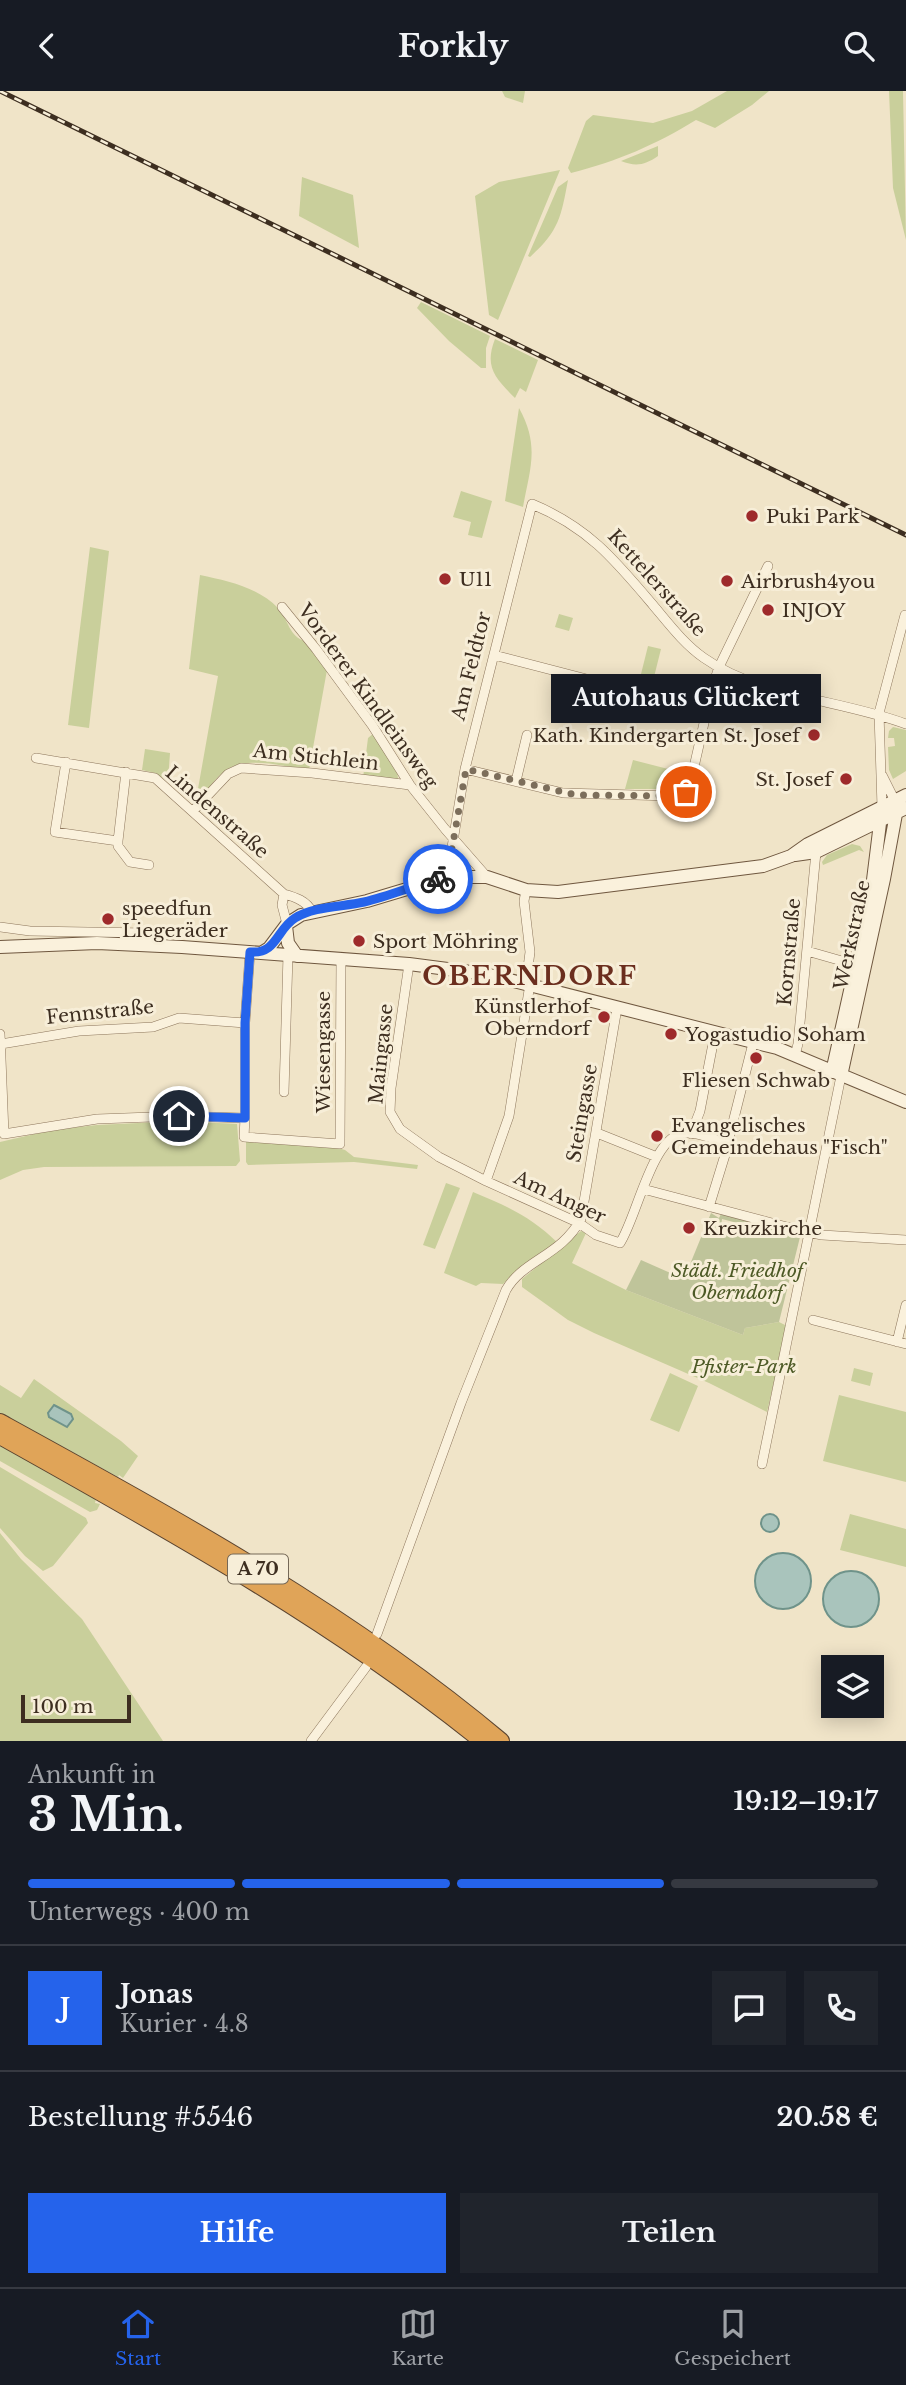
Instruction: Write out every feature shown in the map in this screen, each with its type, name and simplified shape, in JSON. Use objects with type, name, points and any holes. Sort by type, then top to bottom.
[{"type":"highway","name":"A 70","points":[[0,1422],[173,1518],[295,1592],[383,1651],[501,1741]]},
{"type":"highway","name":"A 70","points":[[0,1436],[158,1524],[285,1600],[383,1666],[482,1741]]},
{"type":"main road","points":[[791,856],[808,844],[901,805]]},
{"type":"main road","name":"Werkstraße","points":[[836,1074],[901,805]]},
{"type":"main road","points":[[255,953],[269,948],[286,925],[296,917],[367,901],[447,877],[487,877],[526,890],[558,892],[747,869],[816,852],[850,836],[881,814]]},
{"type":"main road","name":"Werkstraße","points":[[836,1074],[871,896],[881,814]]},
{"type":"main road","points":[[850,836],[866,841],[876,854]]},
{"type":"main road","points":[[286,925],[293,956]]},
{"type":"main road","points":[[0,947],[147,945],[409,964],[477,972],[795,1055],[906,1102]]},
{"type":"street","name":"Am Feldtor","points":[[447,877],[466,769],[532,504]]},
{"type":"street","name":"Kettelerstraße","points":[[532,504],[564,519],[593,539],[614,559],[686,644],[719,667],[766,687],[879,713],[906,723]]},
{"type":"street","name":"Kettelerstraße","points":[[719,667],[768,566]]},
{"type":"street","name":"Vorderer Kindleinsweg","points":[[282,607],[372,725],[410,785],[452,838]]},
{"type":"street","points":[[881,814],[879,713],[905,615]]},
{"type":"street","points":[[494,655],[706,710]]},
{"type":"street","points":[[466,769],[576,795],[682,794],[689,789],[706,710],[719,667]]},
{"type":"street","points":[[516,781],[527,735]]},
{"type":"street","name":"Lindenstraße","points":[[36,758],[155,778],[284,894],[298,898],[310,907],[312,912]]},
{"type":"street","points":[[66,762],[55,832],[118,841]]},
{"type":"street","name":"Am Stichlein","points":[[193,811],[228,774],[241,768],[320,773],[410,785]]},
{"type":"street","points":[[126,772],[118,846],[130,862],[149,865]]},
{"type":"street","points":[[881,774],[901,805]]},
{"type":"street","points":[[452,838],[487,877]]},
{"type":"street","name":"Kornstraße","points":[[795,1055],[816,852]]},
{"type":"street","points":[[486,1181],[509,1117],[528,984],[530,952],[524,901],[526,890]]},
{"type":"street","points":[[284,894],[282,905],[286,925]]},
{"type":"street","points":[[0,927],[30,931],[147,933],[147,945]]},
{"type":"street","points":[[807,951],[856,965]]},
{"type":"street","points":[[0,1034],[2,1135],[97,1119],[179,1116],[245,1118],[245,1023],[255,953]]},
{"type":"street","points":[[284,1092],[293,956]]},
{"type":"street","name":"Wiesengasse","points":[[245,1118],[244,1137],[340,1145],[341,959]]},
{"type":"street","name":"Maingasse","points":[[409,964],[390,1112],[400,1129],[415,1142],[486,1181]]},
{"type":"street","name":"Steingasse","points":[[579,1223],[597,1133],[617,1007]]},
{"type":"street","name":"Fennstraße","points":[[1,1044],[79,1031],[153,1027],[179,1018],[245,1023]]},
{"type":"street","points":[[691,1134],[699,1111],[715,1033]]},
{"type":"street","points":[[709,1207],[727,1149],[753,1043]]},
{"type":"street","points":[[762,1464],[808,1246],[808,1232],[836,1074]]},
{"type":"street","points":[[597,1133],[657,1157]]},
{"type":"street","points":[[727,1149],[682,1133],[657,1157],[643,1189],[808,1232],[906,1240]]},
{"type":"street","name":"Am Anger","points":[[486,1181],[579,1223],[596,1235],[620,1243],[643,1189]]},
{"type":"street","points":[[377,1634],[461,1403],[506,1290],[516,1277],[562,1245],[579,1223]]},
{"type":"street","points":[[813,1321],[902,1343],[906,1305]]},
{"type":"street","points":[[311,1741],[366,1667]]},
{"type":"green space","points":[[502,91],[525,91],[523,103],[505,97]]},
{"type":"green space","points":[[727,91],[769,91],[715,128],[696,120],[651,145],[620,158],[571,173],[568,168],[586,121],[593,115],[653,123],[692,111]]},
{"type":"green space","points":[[889,91],[903,91],[906,240],[893,188]]},
{"type":"green space","points":[[658,146],[658,156],[649,161],[631,164],[621,161]]},
{"type":"green space","points":[[560,170],[498,320],[489,315],[475,196],[499,182]]},
{"type":"green space","points":[[302,177],[353,195],[359,248],[299,216]]},
{"type":"green space","points":[[568,180],[561,214],[553,231],[540,248],[528,256],[558,187]]},
{"type":"green space","points":[[421,302],[490,336],[486,348],[486,368],[481,368],[449,341],[417,308]]},
{"type":"green space","points":[[495,339],[538,360],[526,392],[520,388],[515,398],[493,372],[491,357]]},
{"type":"green space","points":[[519,408],[531,446],[523,507],[505,501]]},
{"type":"green space","points":[[461,491],[492,501],[482,538],[468,535],[471,522],[453,517]]},
{"type":"green space","points":[[90,547],[109,551],[89,728],[68,725]]},
{"type":"green space","points":[[200,575],[242,586],[270,601],[281,612],[292,632],[306,641],[327,670],[309,770],[257,763],[237,765],[220,776],[198,801],[196,800],[218,676],[189,669]]},
{"type":"green space","points":[[559,614],[573,618],[569,631],[555,627]]},
{"type":"green space","points":[[648,646],[661,649],[652,685],[639,682]]},
{"type":"green space","points":[[893,727],[906,730],[906,771],[893,779],[889,770],[888,747],[895,746],[894,738],[888,738]]},
{"type":"green space","points":[[374,733],[397,769],[398,779],[395,781],[363,778],[368,738]]},
{"type":"green space","points":[[145,749],[170,753],[168,781],[155,773],[142,770]]},
{"type":"green space","points":[[633,760],[672,770],[671,777],[686,780],[683,786],[677,789],[625,789]]},
{"type":"green space","points":[[852,844],[860,846],[864,852],[859,850],[823,865],[827,855]]},
{"type":"green space","points":[[180,1121],[237,1124],[240,1161],[236,1166],[44,1167],[23,1170],[0,1180],[0,1142],[52,1130]]},
{"type":"green space","points":[[246,1138],[331,1146],[345,1150],[354,1157],[418,1165],[417,1169],[354,1162],[248,1165]]},
{"type":"green space","points":[[446,1183],[460,1188],[435,1249],[423,1245]]},
{"type":"green space","points":[[473,1192],[518,1213],[558,1243],[518,1269],[503,1284],[481,1283],[476,1286],[444,1273]]},
{"type":"green space","name":"Städt. Friedhof Oberndorf","points":[[711,1213],[719,1218],[721,1214],[801,1233],[779,1322],[745,1328],[743,1335],[626,1290],[641,1260],[684,1279]],"holes":[[[722,1219],[745,1225],[743,1233],[721,1227]]]},
{"type":"green space","name":"Pfister-Park","points":[[581,1231],[586,1233],[572,1263],[626,1290],[743,1335],[745,1328],[779,1322],[787,1326],[767,1412],[568,1320],[522,1287],[522,1279]]},
{"type":"green space","points":[[854,1368],[873,1373],[870,1386],[851,1381]]},
{"type":"green space","points":[[670,1373],[698,1386],[679,1432],[650,1420]]},
{"type":"green space","points":[[34,1379],[138,1456],[123,1478],[0,1413],[0,1385],[21,1398]]},
{"type":"green space","points":[[839,1395],[906,1412],[906,1482],[823,1461]]},
{"type":"green space","points":[[0,1443],[96,1499],[95,1503],[100,1504],[97,1510],[90,1512],[0,1461]]},
{"type":"green space","points":[[0,1467],[86,1518],[88,1523],[53,1566],[43,1571],[25,1556],[0,1528]]},
{"type":"green space","points":[[850,1514],[906,1529],[906,1567],[840,1550]]},
{"type":"green space","points":[[0,1533],[21,1559],[82,1619],[163,1741],[0,1741]]},
{"type":"water","points":[[54,1405],[71,1414],[73,1419],[67,1427],[49,1417],[48,1413]]},
{"type":"water","points":[[770,1514],[776,1517],[779,1523],[776,1529],[770,1532],[764,1529],[761,1523],[764,1517]]},
{"type":"water","points":[[777,1553],[789,1553],[799,1557],[807,1565],[811,1581],[807,1597],[799,1605],[789,1609],[777,1609],[767,1605],[759,1597],[755,1587],[755,1575],[759,1565],[767,1557]]},
{"type":"water","points":[[845,1571],[857,1571],[867,1575],[875,1583],[879,1599],[875,1615],[867,1623],[857,1627],[845,1627],[835,1623],[827,1615],[823,1605],[823,1593],[827,1583],[835,1575]]},
{"type":"railway","points":[[0,91],[906,535]]},
{"type":"way so far","points":[[438,879],[447,877],[466,769],[576,795],[671,796],[686,792]]},
{"type":"place","name":"Puki Park","points":[[752,516]]},
{"type":"place","name":"U11","points":[[445,579]]},
{"type":"place","name":"Airbrush4you","points":[[727,581]]},
{"type":"place","name":"INJOY","points":[[768,610]]},
{"type":"place","name":"Kath. Kindergarten St. Josef","points":[[814,735]]},
{"type":"place","name":"St. Josef","points":[[846,779]]},
{"type":"place","name":"Autohaus Glückert","points":[[686,792]]},
{"type":"place","name":"speedfun Liegeräder","points":[[108,919]]},
{"type":"place","name":"Sport Möhring","points":[[359,941]]},
{"type":"place","name":"Künstlerhof Oberndorf","points":[[604,1017]]},
{"type":"place","name":"Yogastudio Soham","points":[[671,1034]]},
{"type":"place","name":"Fliesen Schwab","points":[[756,1058]]},
{"type":"place","name":"Evangelisches Gemeindehaus \"Fisch\"","points":[[657,1136]]},
{"type":"place","name":"Kreuzkirche","points":[[689,1228]]},
{"type":"district","name":"OBERNDORF","points":[[530,976]]},
{"type":"route","points":[[179,1116],[245,1118],[245,1023],[250,952],[261,953],[269,948],[286,926],[301,915],[367,901],[438,879]]}]
